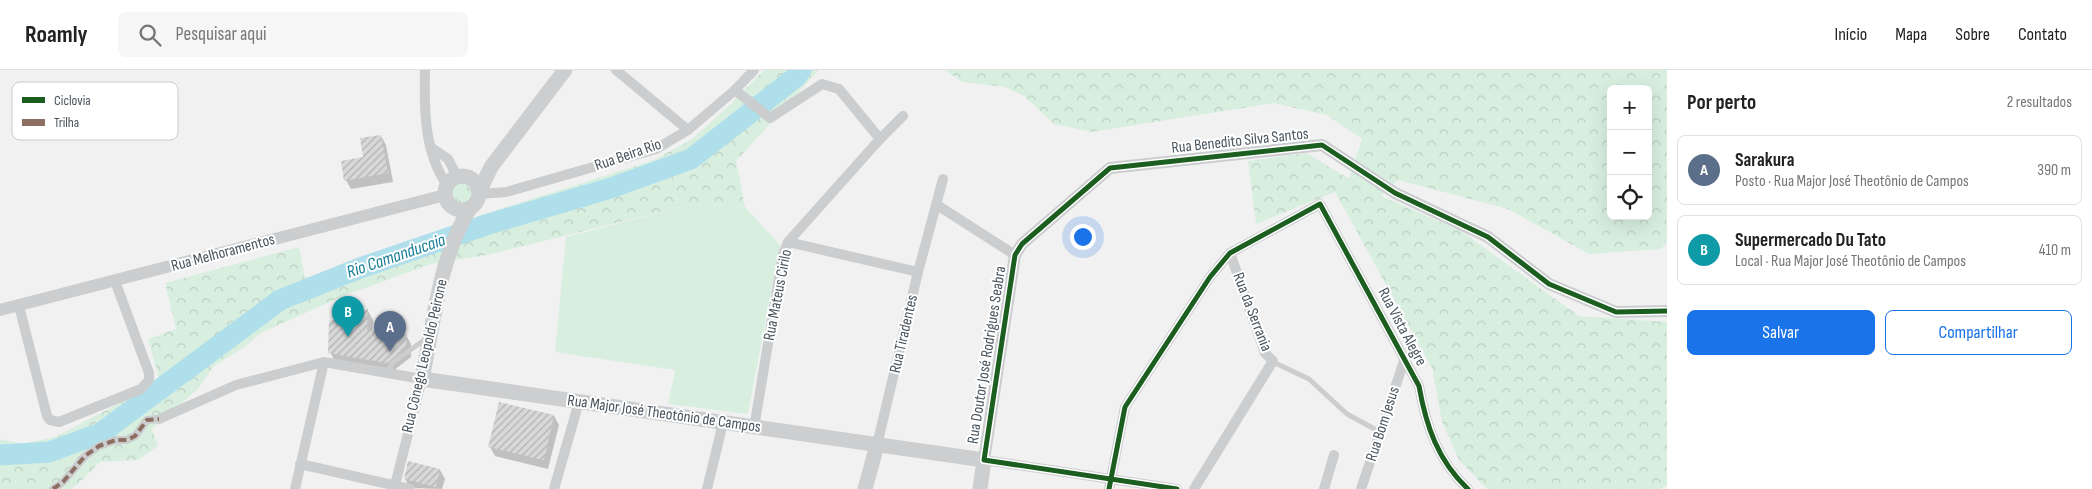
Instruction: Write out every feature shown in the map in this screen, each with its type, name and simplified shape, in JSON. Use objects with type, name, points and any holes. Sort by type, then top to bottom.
[{"type":"main road","points":[[454,208],[459,210],[475,205],[491,167],[565,70]]},
{"type":"main road","points":[[454,183],[491,167]]},
{"type":"main road","points":[[454,183],[474,180],[480,192]]},
{"type":"main road","points":[[454,183],[450,205],[454,208],[461,224]]},
{"type":"main road","name":"Rua Cônego Leopoldo Peirone","points":[[422,379],[445,269],[461,224],[470,208]]},
{"type":"main road","name":"Rua Major José Theotônio de Campos","points":[[422,379],[984,460]]},
{"type":"main road","name":"Rua Tiradentes","points":[[866,489],[877,445]]},
{"type":"main road","name":"Rua Doutor José Rodrigues Seabra","points":[[980,489],[984,460]]},
{"type":"street","points":[[425,70],[424,115],[435,166],[454,183]]},
{"type":"street","points":[[616,70],[688,130]]},
{"type":"street","name":"Rua Beira Rio","points":[[480,192],[506,192],[656,149],[688,130],[736,90],[754,70]]},
{"type":"street","points":[[736,90],[770,118],[822,84],[839,89],[880,139]]},
{"type":"street","name":"Rua Mateus Cirilo","points":[[754,428],[783,254],[788,242],[903,116]]},
{"type":"street","name":"Rua Benedito Silva Santos","points":[[1015,255],[1022,244],[1110,168],[1322,145],[1395,193],[1488,237],[1549,284],[1616,312],[1667,311]]},
{"type":"street","points":[[432,148],[448,159],[454,183]]},
{"type":"street","name":"Rua Tiradentes","points":[[877,445],[918,272],[944,179]]},
{"type":"street","name":"Rua Melhoramentos","points":[[0,310],[115,281],[454,183]]},
{"type":"street","name":"Rua Vista Alegre","points":[[1230,253],[1320,204],[1419,386],[1424,415],[1439,452],[1454,475],[1468,489]]},
{"type":"street","points":[[937,205],[1015,255]]},
{"type":"street","points":[[788,242],[918,272]]},
{"type":"street","points":[[1110,484],[1126,407],[1210,277],[1230,253]]},
{"type":"street","name":"Rua da Serrania","points":[[1230,253],[1265,353],[1273,361]]},
{"type":"street","name":"Rua Doutor José Rodrigues Seabra","points":[[984,460],[1015,255]]},
{"type":"street","points":[[19,306],[47,416],[50,420],[59,422],[142,388],[149,380],[149,373],[115,281]]},
{"type":"street","name":"Rua Bom Jesus","points":[[1361,489],[1405,358]]},
{"type":"street","points":[[1194,489],[1273,361]]},
{"type":"street","points":[[295,489],[324,362]]},
{"type":"street","name":"Rua Major José Theotônio de Campos","points":[[159,419],[236,385],[324,362],[422,379]]},
{"type":"street","name":"Rua Cônego Leopoldo Peirone","points":[[394,487],[422,379]]},
{"type":"street","points":[[554,489],[579,402]]},
{"type":"street","points":[[53,489],[63,482],[85,456],[100,446],[116,440],[127,440],[135,436],[147,420],[159,419]]},
{"type":"street","points":[[707,489],[723,423]]},
{"type":"street","points":[[1324,489],[1334,454]]},
{"type":"street","name":"Rua Major José Theotônio de Campos","points":[[984,460],[1110,484],[1177,489]]},
{"type":"street","points":[[300,464],[394,487],[410,489]]},
{"type":"lane","points":[[388,373],[392,363],[406,350],[431,335]]},
{"type":"lane","name":"Rua da Serrania","points":[[1273,361],[1309,379],[1347,414],[1380,432]]},
{"type":"green space","points":[[764,70],[819,70],[736,161],[745,207],[693,204],[487,255],[431,264],[343,296],[261,333],[246,346],[214,366],[198,389],[152,429],[158,446],[138,460],[100,462],[78,484],[70,489],[0,489],[0,439],[22,444],[55,437],[160,382],[148,339],[176,329],[165,283],[299,247],[305,278],[435,240],[481,215],[654,160],[692,139],[732,103]]},
{"type":"green space","points":[[945,70],[1667,70],[1667,242],[1661,249],[1589,254],[1508,209],[1398,180],[1381,196],[1461,231],[1579,316],[1667,322],[1667,485],[1661,489],[1487,489],[1459,460],[1442,422],[1432,368],[1335,192],[1256,224],[1248,161],[1307,153],[1349,179],[1362,139],[1327,115],[1273,103],[1092,132],[1054,124],[1024,96],[1005,87],[962,82]]},
{"type":"green space","points":[[462,178],[473,182],[477,193],[473,204],[462,208],[451,204],[447,193],[451,182]]},
{"type":"green space","points":[[693,204],[745,207],[780,245],[748,414],[668,404],[675,370],[555,352],[566,237]]},
{"type":"building","points":[[381,135],[388,173],[344,181],[341,161],[363,157],[360,138]]},
{"type":"building","points":[[368,309],[367,330],[407,334],[406,348],[387,363],[328,353],[329,321]]},
{"type":"building","points":[[499,402],[554,415],[544,460],[488,447]]},
{"type":"building","points":[[408,461],[440,469],[436,487],[404,479]]},
{"type":"waterway","name":"Rio Camanducaia","points":[[0,455],[49,452],[101,433],[280,300],[360,268],[489,224],[611,188],[691,159],[796,77],[801,70]]},
{"type":"marked path","points":[[53,489],[63,482],[85,456],[99,446],[116,440],[127,440],[135,436],[147,420],[159,419]]},
{"type":"cycle path","points":[[1177,489],[984,460],[1015,255],[1022,244],[1110,168],[1322,145],[1395,193],[1488,237],[1549,284],[1616,312],[1667,311]]},
{"type":"cycle path","points":[[1109,489],[1125,407],[1210,277],[1230,253],[1320,204],[1419,386],[1425,415],[1441,455],[1468,489]]},
{"type":"place","name":"Supermercado Du Tato","points":[[348,337]]},
{"type":"place","name":"Sarakura","points":[[390,352]]}]
